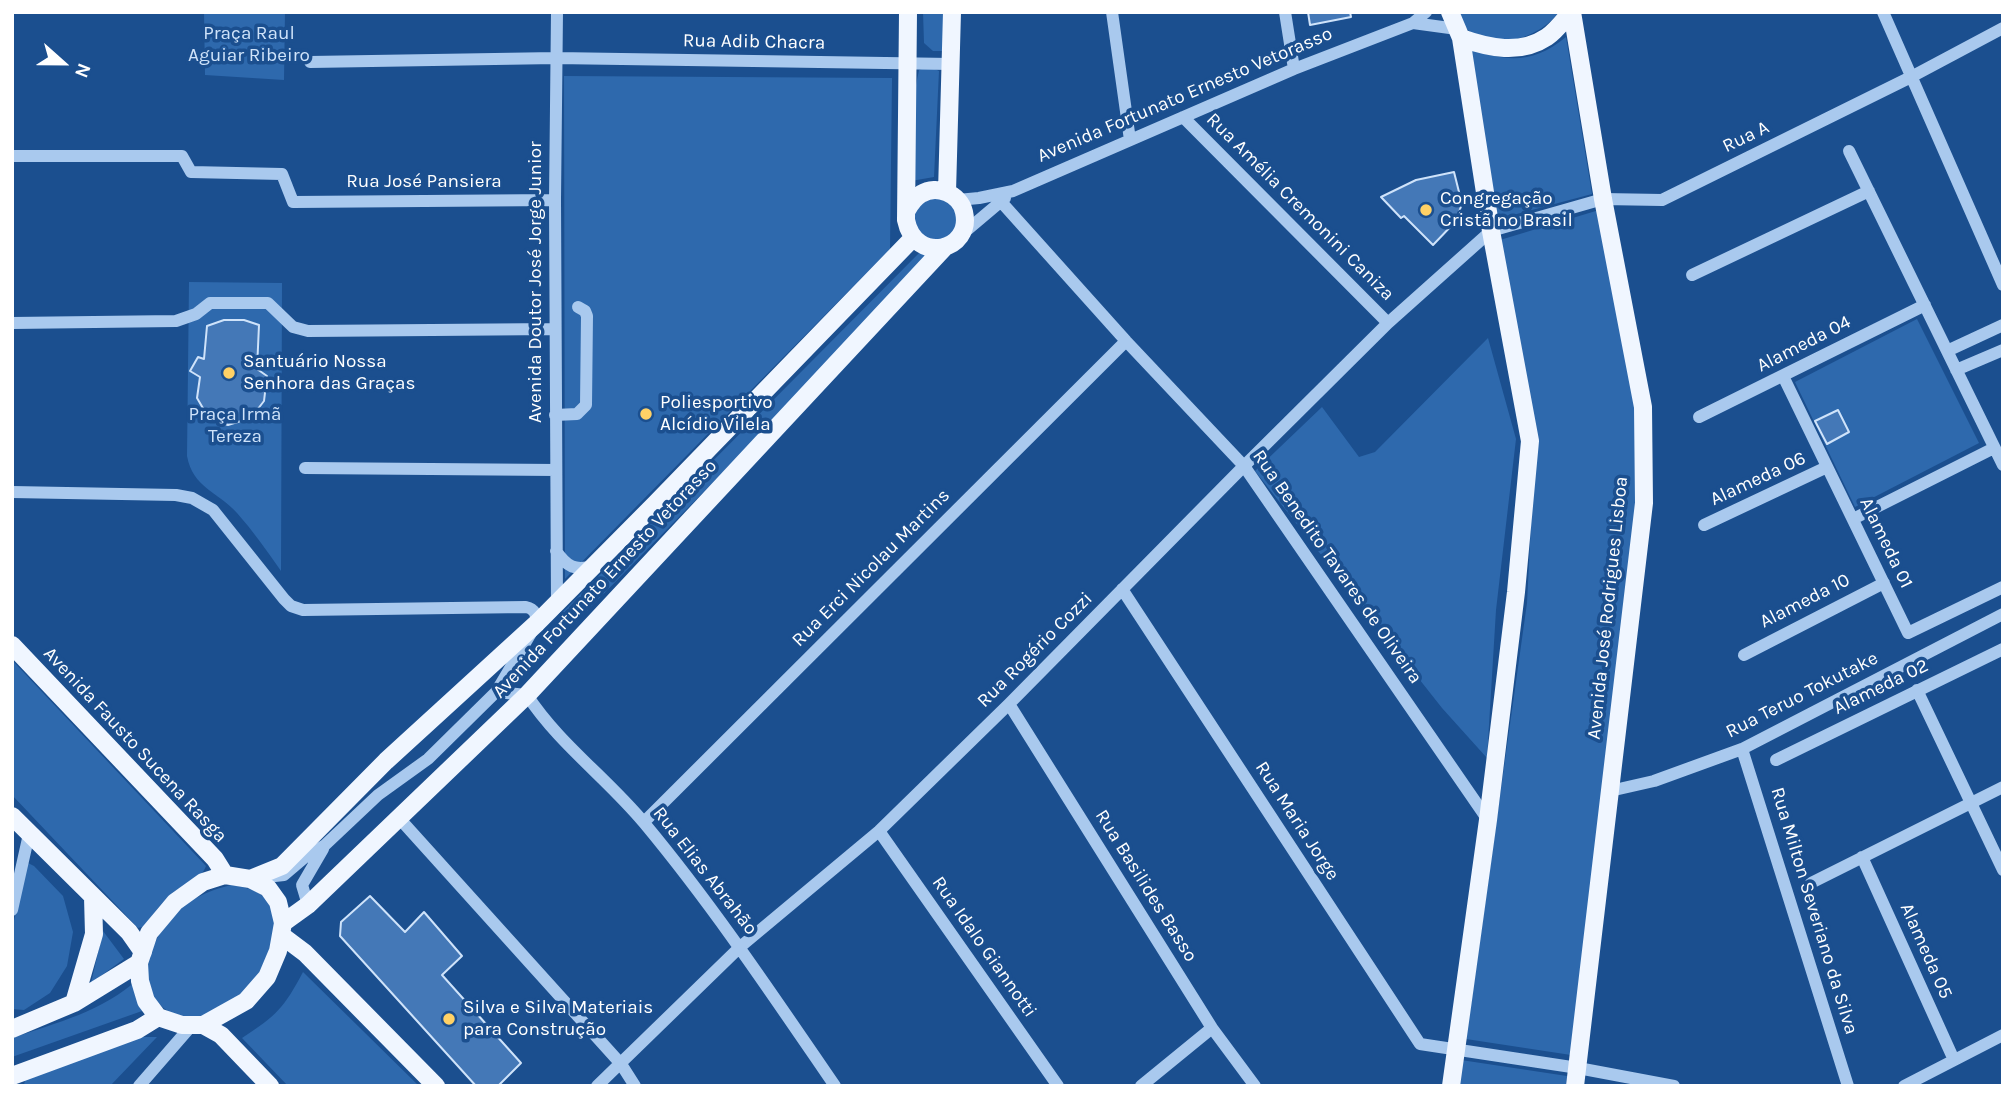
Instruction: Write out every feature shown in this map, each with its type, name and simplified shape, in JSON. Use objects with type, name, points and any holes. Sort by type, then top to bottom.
[{"type":"main road","points":[[907,210],[913,200],[923,192],[935,189],[952,196],[964,211],[965,224],[960,236],[944,248],[921,245],[908,230],[906,220],[908,12]]},
{"type":"main road","points":[[952,12],[952,196]]},
{"type":"main road","points":[[1450,12],[1459,34],[1491,231],[1530,442],[1516,592],[1451,1086]]},
{"type":"main road","points":[[1459,34],[1485,47],[1506,49],[1531,45],[1548,36],[1572,12]]},
{"type":"main road","name":"Avenida José Rodrigues Lisboa","points":[[1572,12],[1603,199],[1643,407],[1644,503],[1577,1077]]},
{"type":"main road","name":"Avenida Fortunato Ernesto Vetorasso","points":[[250,879],[282,866],[386,761],[537,623],[913,238]]},
{"type":"main road","name":"Avenida Fortunato Ernesto Vetorasso","points":[[282,929],[527,695],[944,248]]},
{"type":"main road","name":"Avenida Fausto Sucena Rasga","points":[[12,645],[215,859],[225,875]]},
{"type":"main road","points":[[12,816],[129,932],[141,957]]},
{"type":"main road","points":[[197,1025],[246,1001],[267,978],[278,951],[282,929],[278,902],[268,888],[250,879],[225,875],[203,882],[175,902],[149,933],[141,957],[140,981],[146,1001],[158,1017],[182,1025],[197,1025],[221,1035],[270,1086]]},
{"type":"main road","points":[[74,1003],[94,934],[93,897]]},
{"type":"main road","points":[[282,929],[436,1086]]},
{"type":"main road","points":[[12,1029],[74,1003],[141,957]]},
{"type":"main road","points":[[12,1076],[137,1030],[158,1017]]},
{"type":"street","name":"Avenida Doutor José Jorge Junior","points":[[557,12],[557,603]]},
{"type":"street","points":[[1112,12],[1130,140]]},
{"type":"street","points":[[1285,12],[1294,69]]},
{"type":"street","name":"Avenida Fortunato Ernesto Vetorasso","points":[[960,236],[997,199],[1013,191],[1294,69],[1413,23],[1426,12]]},
{"type":"street","points":[[1883,12],[2003,285]]},
{"type":"street","name":"Avenida Fortunato Ernesto Vetorasso","points":[[1413,23],[1459,34]]},
{"type":"street","name":"Rua A","points":[[1491,231],[1603,199],[1662,200],[1912,77],[2003,28]]},
{"type":"street","name":"Rua Adib Chacra","points":[[310,62],[556,58],[951,64]]},
{"type":"street","name":"Rua Amélia Cremonini Caniza","points":[[1183,117],[1388,323]]},
{"type":"street","points":[[1849,151],[2003,465]]},
{"type":"street","name":"Rua José Pansiera","points":[[12,156],[182,156],[191,172],[282,174],[293,202],[555,200]]},
{"type":"street","points":[[1692,275],[1869,191]]},
{"type":"street","name":"Avenida Fortunato Ernesto Vetorasso","points":[[952,196],[997,199]]},
{"type":"street","name":"Rua Benedito Tavares de Oliveira","points":[[997,199],[1244,466],[1488,820]]},
{"type":"street","name":"Rua Rogério Cozzi","points":[[597,1086],[740,947],[879,831],[1388,323],[1491,231]]},
{"type":"street","points":[[12,323],[176,321],[196,314],[210,303],[268,303],[293,327],[309,331],[555,328]]},
{"type":"street","name":"Alameda 04","points":[[1699,417],[1924,305]]},
{"type":"street","points":[[555,415],[577,414],[586,405],[587,321],[585,311],[578,307]]},
{"type":"street","points":[[1947,351],[2003,325]]},
{"type":"street","name":"Rua Erci Nicolau Martins","points":[[644,822],[1126,341]]},
{"type":"street","points":[[1956,370],[2003,350]]},
{"type":"street","name":"Alameda 01","points":[[1783,376],[1908,633],[2003,587]]},
{"type":"street","points":[[1853,519],[1994,448]]},
{"type":"street","name":"Alameda 06","points":[[1704,526],[1827,467]]},
{"type":"street","points":[[305,468],[556,470]]},
{"type":"street","points":[[12,492],[176,495],[192,498],[213,509],[284,599],[291,606],[303,610],[526,607],[532,609],[536,615],[537,623],[496,692],[428,759],[378,795],[325,845],[284,875],[250,879]]},
{"type":"street","points":[[556,551],[564,562],[573,568],[594,566]]},
{"type":"street","name":"Alameda 10","points":[[1744,654],[1884,583]]},
{"type":"street","name":"Rua Maria Jorge","points":[[1122,589],[1420,1044],[1455,1048]]},
{"type":"street","name":"Rua Teruo Tokutake","points":[[1610,791],[1654,781],[1742,748],[2003,614]]},
{"type":"street","name":"Alameda 02","points":[[1776,761],[2003,649]]},
{"type":"street","points":[[1917,691],[2003,870]]},
{"type":"street","points":[[496,692],[527,695]]},
{"type":"street","name":"Rua Elias Abrahão","points":[[527,695],[542,718],[644,822],[740,947],[835,1086]]},
{"type":"street","name":"Rua Basilides Basso","points":[[1009,704],[1212,1028],[1255,1086]]},
{"type":"street","name":"Rua Milton Severiano da Silva","points":[[1742,748],[1848,1086]]},
{"type":"street","points":[[1811,883],[2003,787]]},
{"type":"street","points":[[345,802],[378,795]]},
{"type":"street","points":[[399,818],[621,1064],[635,1086]]},
{"type":"street","name":"Rua Idalo Giannotti","points":[[879,831],[1058,1086]]},
{"type":"street","points":[[12,910],[29,834]]},
{"type":"street","points":[[308,905],[302,885],[325,845]]},
{"type":"street","name":"Alameda 05","points":[[1862,857],[1954,1060]]},
{"type":"street","points":[[139,1086],[197,1025]]},
{"type":"street","points":[[1140,1086],[1212,1028]]},
{"type":"street","points":[[1903,1086],[2003,1035]]},
{"type":"street","points":[[1455,1048],[1577,1077],[1674,1086]]},
{"type":"green space","name":"Praça Raul Aguiar Ribeiro","points":[[204,12],[285,12],[284,80],[205,75]]},
{"type":"green space","points":[[923,12],[948,12],[943,51],[933,51],[924,43]]},
{"type":"green space","points":[[1457,12],[1559,12],[1541,29],[1505,41],[1480,37],[1469,31]]},
{"type":"green space","points":[[1566,37],[1592,194],[1498,219],[1469,49],[1496,56],[1520,58],[1542,52]]},
{"type":"green space","points":[[929,66],[939,71],[934,177],[911,181],[916,85],[919,70]]},
{"type":"green space","name":"Poliesportivo Alcídio Vilela","points":[[564,76],[892,78],[890,249],[565,579]]},
{"type":"green space","points":[[945,197],[959,216],[952,238],[922,240],[911,215],[923,198]]},
{"type":"green space","points":[[1599,210],[1638,407],[1637,503],[1571,1055],[1466,1039],[1527,603],[1535,443],[1500,240]]},
{"type":"green space","points":[[925,247],[929,262],[576,622],[570,625],[561,622],[560,615]]},
{"type":"green space","name":"Praça Irmã Tereza","points":[[189,282],[282,283],[281,571],[237,513],[200,482],[190,467],[187,456]]},
{"type":"green space","points":[[1917,319],[1979,443],[1855,507],[1795,382]]},
{"type":"green space","points":[[1488,338],[1516,439],[1496,610],[1487,758],[1442,708],[1255,471],[1322,407],[1359,457],[1375,452]]},
{"type":"green space","points":[[12,660],[206,866],[196,878],[171,894],[146,926],[138,928],[12,795]]},
{"type":"green space","points":[[26,862],[34,866],[63,896],[73,932],[67,966],[50,993],[24,1010],[12,1009],[12,930]]},
{"type":"green space","points":[[231,885],[258,892],[265,898],[274,914],[275,928],[264,968],[243,992],[213,1011],[192,1018],[169,1012],[156,1000],[147,975],[149,960],[158,936],[174,914],[189,902],[213,890]]},
{"type":"green space","points":[[103,931],[124,959],[91,983]]},
{"type":"green space","points":[[303,972],[419,1086],[288,1086],[242,1038],[278,1010]]},
{"type":"green space","points":[[138,979],[142,1011],[12,1057],[12,1038],[95,1008]]},
{"type":"green space","points":[[139,1037],[157,1037],[110,1086],[24,1086],[25,1079]]},
{"type":"green space","points":[[1461,1060],[1567,1076],[1566,1086],[1458,1086]]},
{"type":"building","points":[[1308,12],[1350,12],[1351,17],[1310,25]]},
{"type":"building","name":"Congregação Cristã no Brasil","points":[[1454,172],[1462,204],[1455,222],[1433,245],[1381,197],[1416,180]]},
{"type":"building","name":"Santuário Nossa Senhora das Graças","points":[[224,320],[244,320],[259,325],[257,369],[267,376],[264,401],[254,414],[228,425],[212,420],[207,415],[197,398],[200,377],[190,371],[198,357],[204,359],[207,326]]},
{"type":"building","points":[[1838,410],[1849,432],[1827,444],[1815,421]]},
{"type":"building","name":"Silva e Silva Materiais para Construção","points":[[370,896],[405,932],[424,912],[462,956],[442,975],[521,1063],[498,1086],[476,1086],[340,936],[341,922]]},
{"type":"place","name":"Congregação Cristã no Brasil","points":[[1426,210]]},
{"type":"place","name":"Santuário Nossa Senhora das Graças","points":[[229,373]]},
{"type":"place","name":"Poliesportivo Alcídio Vilela","points":[[646,414]]},
{"type":"place","name":"Silva e Silva Materiais para Construção","points":[[449,1019]]}]
